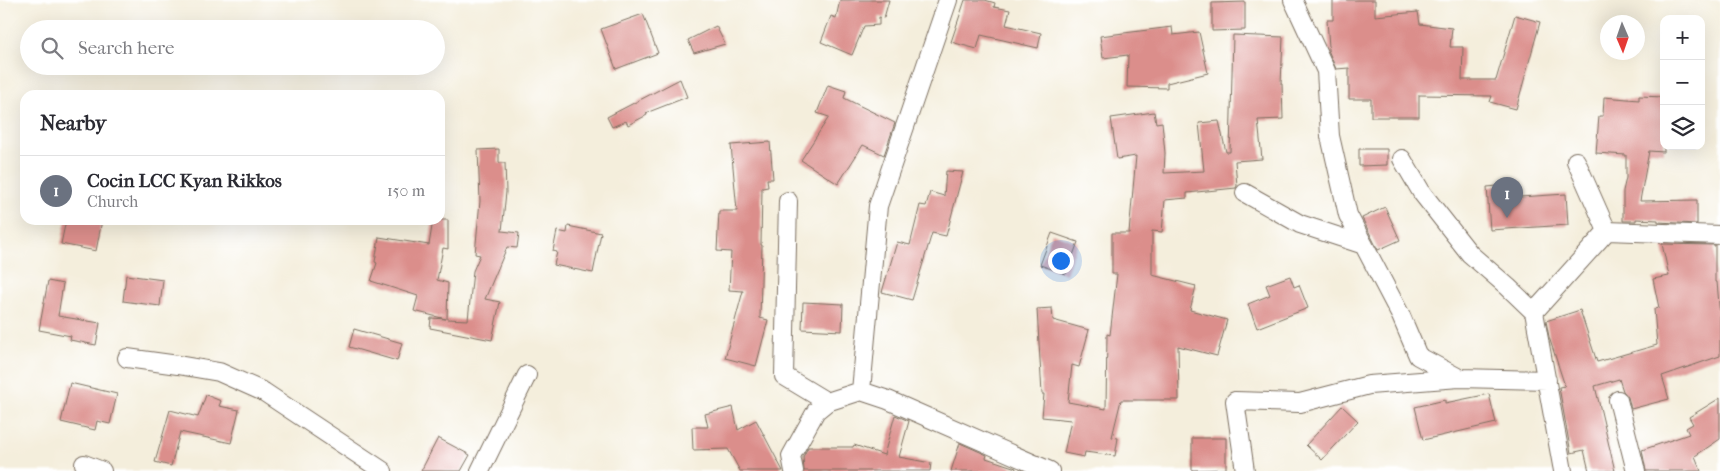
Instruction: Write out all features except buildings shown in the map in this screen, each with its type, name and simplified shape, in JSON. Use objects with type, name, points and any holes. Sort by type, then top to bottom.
[{"type":"street","points":[[861,392],[878,206],[948,0]]},
{"type":"street","points":[[1292,0],[1326,70],[1330,136],[1348,215],[1401,316],[1418,356],[1458,378]]},
{"type":"street","points":[[1402,159],[1422,193],[1470,254],[1534,312],[1563,471]]},
{"type":"street","points":[[1576,161],[1607,231]]},
{"type":"street","points":[[1245,193],[1300,224],[1364,245]]},
{"type":"street","points":[[788,200],[784,376],[826,402]]},
{"type":"street","points":[[1534,312],[1607,231]]},
{"type":"street","points":[[1607,231],[1720,235]]},
{"type":"street","points":[[127,358],[219,372],[264,392],[383,471]]},
{"type":"street","points":[[480,471],[527,375]]},
{"type":"street","points":[[1246,471],[1235,401],[1300,403],[1369,385],[1458,378],[1546,380]]},
{"type":"street","points":[[794,471],[791,456],[816,411],[826,402],[861,392],[888,400],[1050,471]]},
{"type":"street","points":[[1618,400],[1636,471]]},
{"type":"street","points":[[84,464],[102,471]]},
{"type":"place","name":"Cocin LCC Kyan Rikkos","points":[[1507,218]]}]
